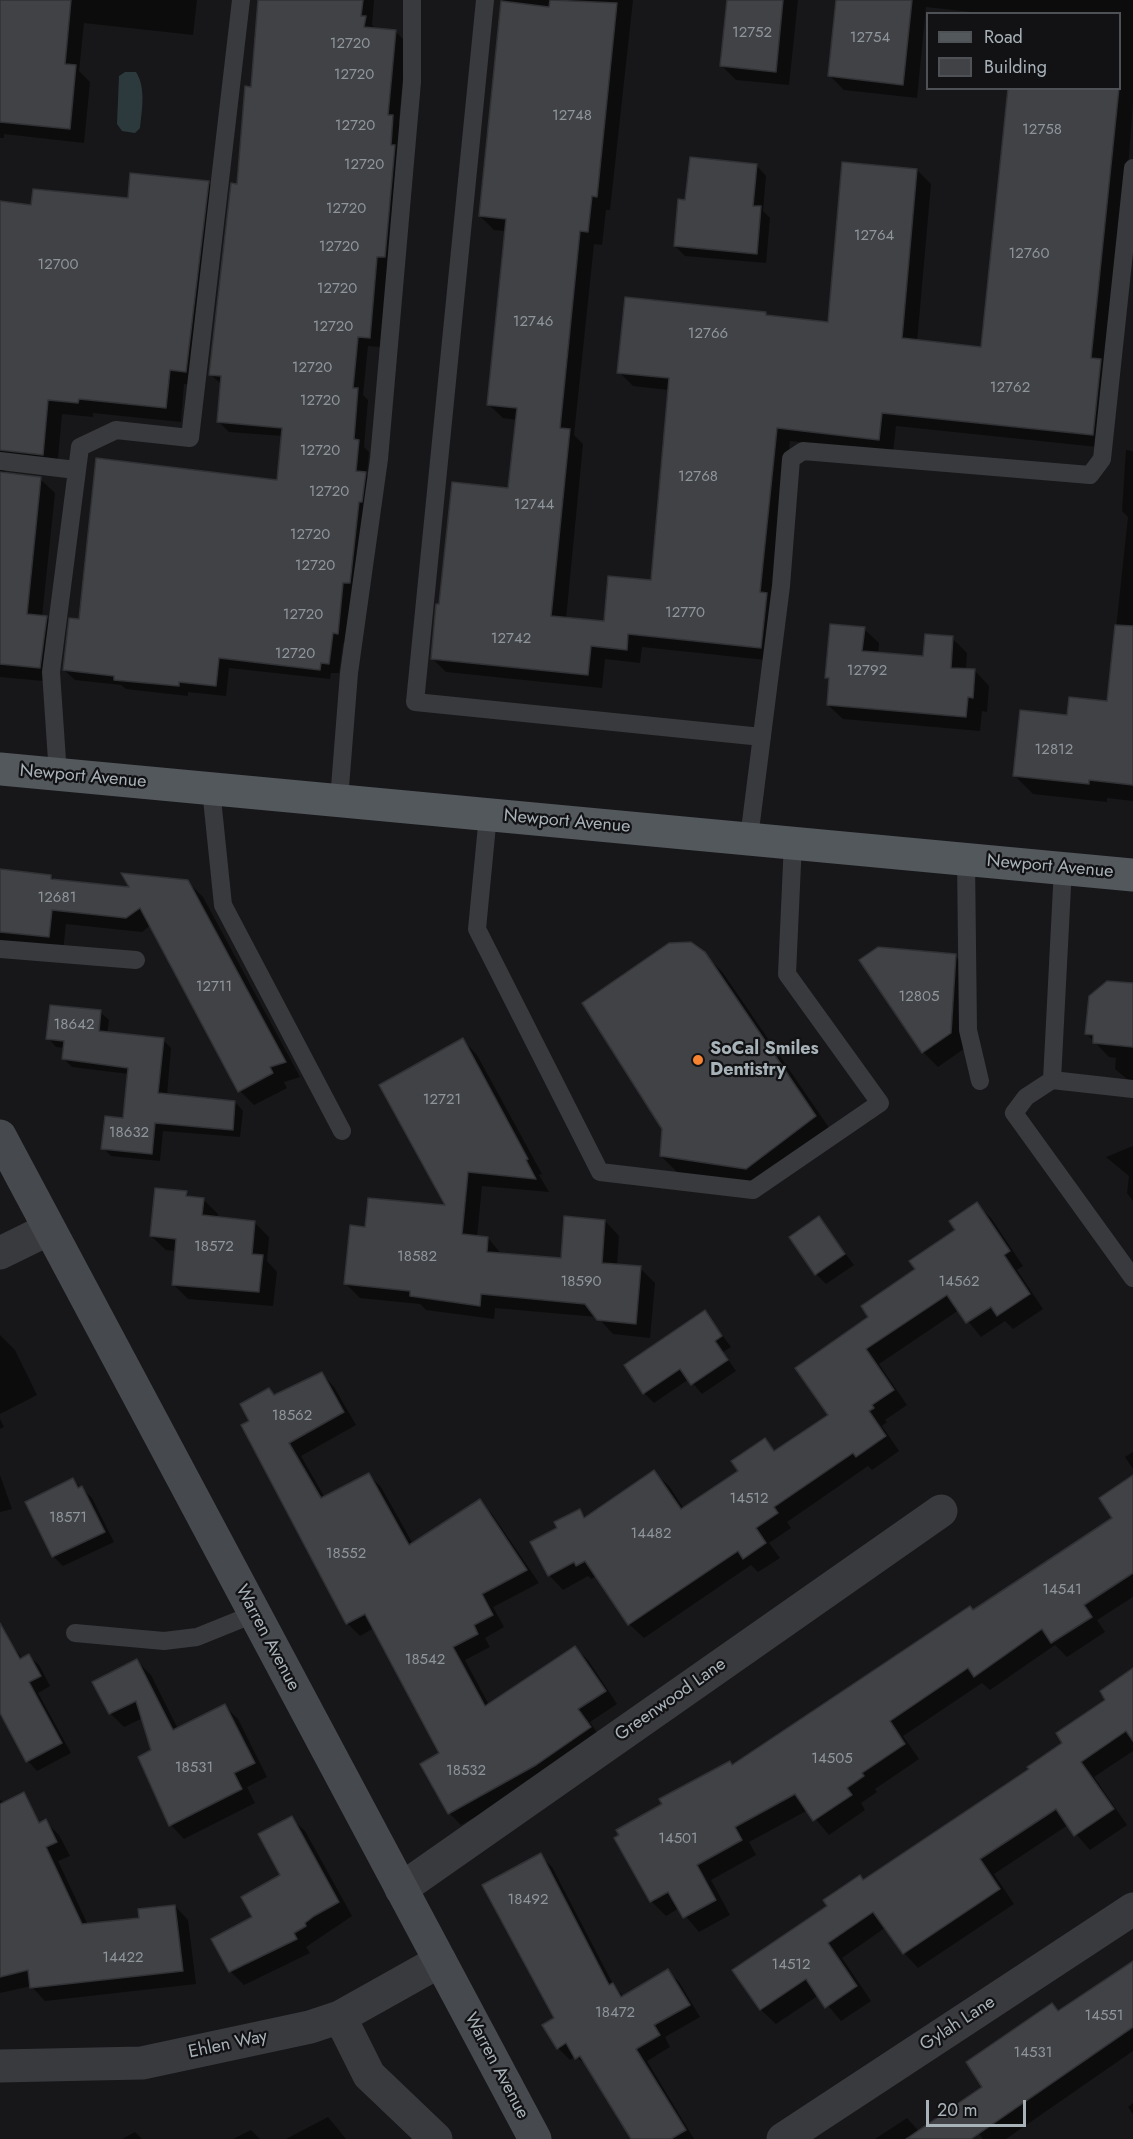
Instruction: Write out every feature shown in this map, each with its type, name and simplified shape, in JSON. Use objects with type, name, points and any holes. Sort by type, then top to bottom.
[{"type":"main road","name":"Newport Avenue","points":[[0,769],[1133,875]]},
{"type":"street","name":"Warren Avenue","points":[[0,1136],[535,2139]]},
{"type":"street","points":[[0,1253],[49,1229]]},
{"type":"street","name":"Greenwood Lane","points":[[401,1889],[941,1511]]},
{"type":"street","name":"Gylah Lane","points":[[783,2139],[1133,1909]]},
{"type":"street","name":"Ehlen Way","points":[[0,2066],[142,2063],[310,2027],[340,2017],[440,1962]]},
{"type":"street","points":[[340,2017],[369,2075],[436,2139]]},
{"type":"lane","points":[[58,775],[51,672],[80,447],[116,430],[190,438],[241,0]]},
{"type":"lane","points":[[339,800],[349,673],[365,571],[380,448],[412,82],[412,0]]},
{"type":"lane","points":[[485,0],[416,702],[762,737]]},
{"type":"lane","points":[[749,838],[780,586],[791,459],[795,454],[803,451],[1090,475],[1102,459],[1133,168]]},
{"type":"lane","points":[[0,461],[76,470]]},
{"type":"lane","points":[[211,789],[223,905],[342,1131]]},
{"type":"lane","points":[[488,815],[477,929],[600,1172],[753,1190],[880,1103],[787,974],[793,842]]},
{"type":"lane","points":[[966,860],[968,1030],[980,1081]]},
{"type":"lane","points":[[1052,1080],[1063,868]]},
{"type":"lane","points":[[0,949],[136,960]]},
{"type":"lane","points":[[1133,1089],[1052,1080],[1026,1097],[1014,1113],[1133,1278]]},
{"type":"lane","points":[[75,1633],[164,1641],[197,1637],[254,1614]]},
{"type":"shaded area","points":[[125,72],[136,72],[141,85],[143,99],[140,128],[135,133],[122,131],[117,124],[119,76]]},
{"type":"building","points":[[0,0],[71,0],[65,64],[76,65],[70,129],[0,122]]},
{"type":"building","points":[[258,0],[363,0],[361,16],[366,16],[364,27],[396,30],[388,115],[393,115],[391,145],[395,145],[385,257],[377,257],[370,338],[358,337],[353,388],[358,388],[354,439],[359,440],[356,471],[366,472],[362,502],[359,502],[350,583],[343,583],[338,634],[333,633],[329,664],[321,663],[320,670],[219,658],[216,686],[179,682],[179,686],[114,680],[114,676],[63,670],[69,618],[79,619],[96,458],[277,480],[282,428],[217,422],[221,376],[209,375],[231,183],[237,184],[245,86],[251,87]]},
{"type":"building","points":[[550,0],[617,3],[597,197],[592,196],[588,232],[580,231],[560,428],[570,429],[551,616],[604,621],[608,576],[651,580],[669,378],[617,373],[625,297],[766,312],[766,315],[828,322],[842,162],[917,169],[902,338],[981,347],[1008,90],[1119,90],[1091,358],[1101,359],[1093,435],[882,413],[879,440],[777,428],[760,592],[767,593],[761,648],[628,634],[627,650],[591,646],[588,675],[431,659],[452,482],[508,488],[517,408],[487,405],[506,219],[479,216],[501,1],[549,7]]},
{"type":"building","points":[[727,0],[783,0],[776,72],[720,66]]},
{"type":"building","points":[[836,0],[912,0],[903,85],[828,76]]},
{"type":"building","points":[[690,157],[757,164],[753,206],[761,206],[757,254],[674,246],[678,199],[685,200]]},
{"type":"building","points":[[130,173],[209,181],[186,372],[170,370],[166,408],[79,399],[78,403],[48,400],[43,455],[0,450],[0,201],[31,205],[33,189],[128,198]]},
{"type":"building","points":[[0,472],[41,477],[27,614],[47,616],[40,668],[0,664]]},
{"type":"building","points":[[830,624],[865,627],[862,651],[923,656],[925,634],[953,636],[951,668],[975,669],[973,698],[968,697],[966,717],[827,705],[829,678],[825,678]]},
{"type":"building","points":[[1115,625],[1133,626],[1133,785],[1089,780],[1089,784],[1013,776],[1020,710],[1067,715],[1069,697],[1107,701]]},
{"type":"building","points":[[0,869],[51,875],[51,879],[129,887],[121,873],[188,880],[286,1062],[270,1067],[273,1073],[238,1092],[140,908],[126,918],[52,910],[49,937],[0,932]]},
{"type":"building","name":"SoCal Smiles Dentistry","points":[[691,942],[705,952],[816,1116],[746,1169],[660,1156],[662,1129],[582,1003],[669,943]]},
{"type":"building","points":[[878,947],[956,954],[951,1033],[922,1053],[859,960]]},
{"type":"building","points":[[1107,981],[1133,983],[1133,1047],[1093,1043],[1093,1035],[1085,1034],[1089,996]]},
{"type":"building","points":[[50,1005],[101,1010],[99,1031],[164,1038],[158,1093],[235,1101],[233,1130],[155,1123],[152,1154],[101,1149],[105,1116],[123,1118],[128,1068],[62,1059],[64,1041],[46,1039]]},
{"type":"building","points":[[463,1038],[528,1159],[526,1160],[536,1179],[468,1172],[462,1234],[488,1237],[487,1252],[561,1258],[564,1216],[605,1220],[602,1263],[641,1266],[636,1324],[597,1320],[585,1304],[481,1294],[480,1306],[410,1296],[410,1291],[344,1284],[350,1225],[365,1227],[368,1198],[445,1205],[379,1085]]},
{"type":"building","points":[[155,1188],[187,1191],[186,1196],[204,1198],[202,1215],[255,1221],[252,1254],[263,1255],[259,1292],[172,1285],[176,1239],[150,1236]]},
{"type":"building","points":[[977,1202],[1010,1251],[1004,1255],[1030,1294],[997,1316],[991,1307],[966,1323],[947,1295],[866,1349],[894,1390],[872,1405],[874,1408],[869,1411],[886,1436],[856,1457],[853,1453],[774,1507],[778,1513],[756,1528],[766,1543],[743,1559],[738,1551],[628,1625],[585,1561],[576,1566],[574,1562],[548,1576],[530,1542],[557,1528],[554,1522],[580,1509],[584,1518],[654,1470],[681,1509],[738,1471],[731,1461],[765,1438],[774,1451],[828,1415],[795,1368],[868,1317],[861,1306],[915,1269],[909,1261],[955,1230],[949,1221]]},
{"type":"building","points":[[819,1216],[845,1254],[815,1275],[789,1237]]},
{"type":"building","points":[[705,1310],[722,1336],[715,1341],[728,1360],[691,1385],[680,1369],[643,1394],[624,1365]]},
{"type":"building","points":[[322,1372],[344,1412],[289,1443],[321,1498],[369,1473],[409,1545],[480,1499],[527,1570],[482,1594],[493,1615],[474,1625],[478,1634],[453,1647],[485,1706],[575,1646],[606,1691],[578,1709],[591,1727],[536,1765],[448,1814],[420,1764],[439,1753],[365,1614],[346,1624],[241,1425],[249,1421],[240,1404],[269,1388],[274,1395]]},
{"type":"building","points":[[1133,1475],[1133,1573],[1084,1605],[1092,1617],[1051,1643],[1042,1629],[974,1677],[968,1668],[890,1721],[905,1744],[862,1773],[864,1776],[847,1788],[852,1795],[813,1821],[795,1794],[735,1827],[742,1840],[697,1865],[716,1900],[683,1918],[668,1892],[650,1902],[614,1838],[619,1835],[616,1830],[662,1804],[659,1799],[730,1761],[732,1765],[970,1606],[973,1610],[1112,1518],[1099,1498]]},
{"type":"building","points":[[73,1478],[78,1488],[82,1486],[105,1532],[52,1557],[25,1502]]},
{"type":"building","points":[[0,1623],[20,1659],[29,1654],[41,1676],[29,1682],[62,1743],[26,1762],[0,1713]]},
{"type":"building","points":[[137,1659],[173,1730],[225,1704],[255,1763],[234,1773],[242,1789],[169,1826],[138,1757],[151,1750],[136,1701],[109,1714],[92,1682]]},
{"type":"building","points":[[1133,1668],[1133,1741],[1126,1731],[1081,1762],[1114,1809],[1074,1836],[1056,1809],[980,1859],[1000,1889],[903,1954],[873,1912],[828,1943],[857,1986],[825,2008],[806,1979],[760,2010],[732,1970],[827,1906],[823,1900],[860,1875],[863,1880],[1029,1769],[1027,1767],[1062,1743],[1056,1733],[1105,1700],[1100,1691]]},
{"type":"building","points":[[24,1792],[39,1823],[46,1819],[57,1842],[46,1847],[82,1924],[139,1918],[138,1909],[175,1905],[183,1971],[30,1988],[28,1970],[0,1977],[0,1804]]},
{"type":"building","points":[[292,1816],[339,1902],[305,1923],[306,1926],[294,1933],[297,1939],[229,1972],[211,1939],[252,1917],[241,1897],[280,1875],[258,1834]]},
{"type":"building","points":[[541,1853],[609,1985],[613,1983],[621,1997],[668,1969],[690,2005],[654,2025],[660,2035],[636,2049],[686,2130],[671,2139],[631,2139],[580,2056],[575,2059],[566,2043],[557,2049],[542,2025],[554,2018],[482,1885]]},
{"type":"building","points":[[1133,1961],[1133,2027],[971,2139],[906,2139],[982,2087],[966,2062],[1052,2003],[1058,2011]]},
{"type":"place","name":"SoCal Smiles Dentistry","points":[[698,1060]]}]
